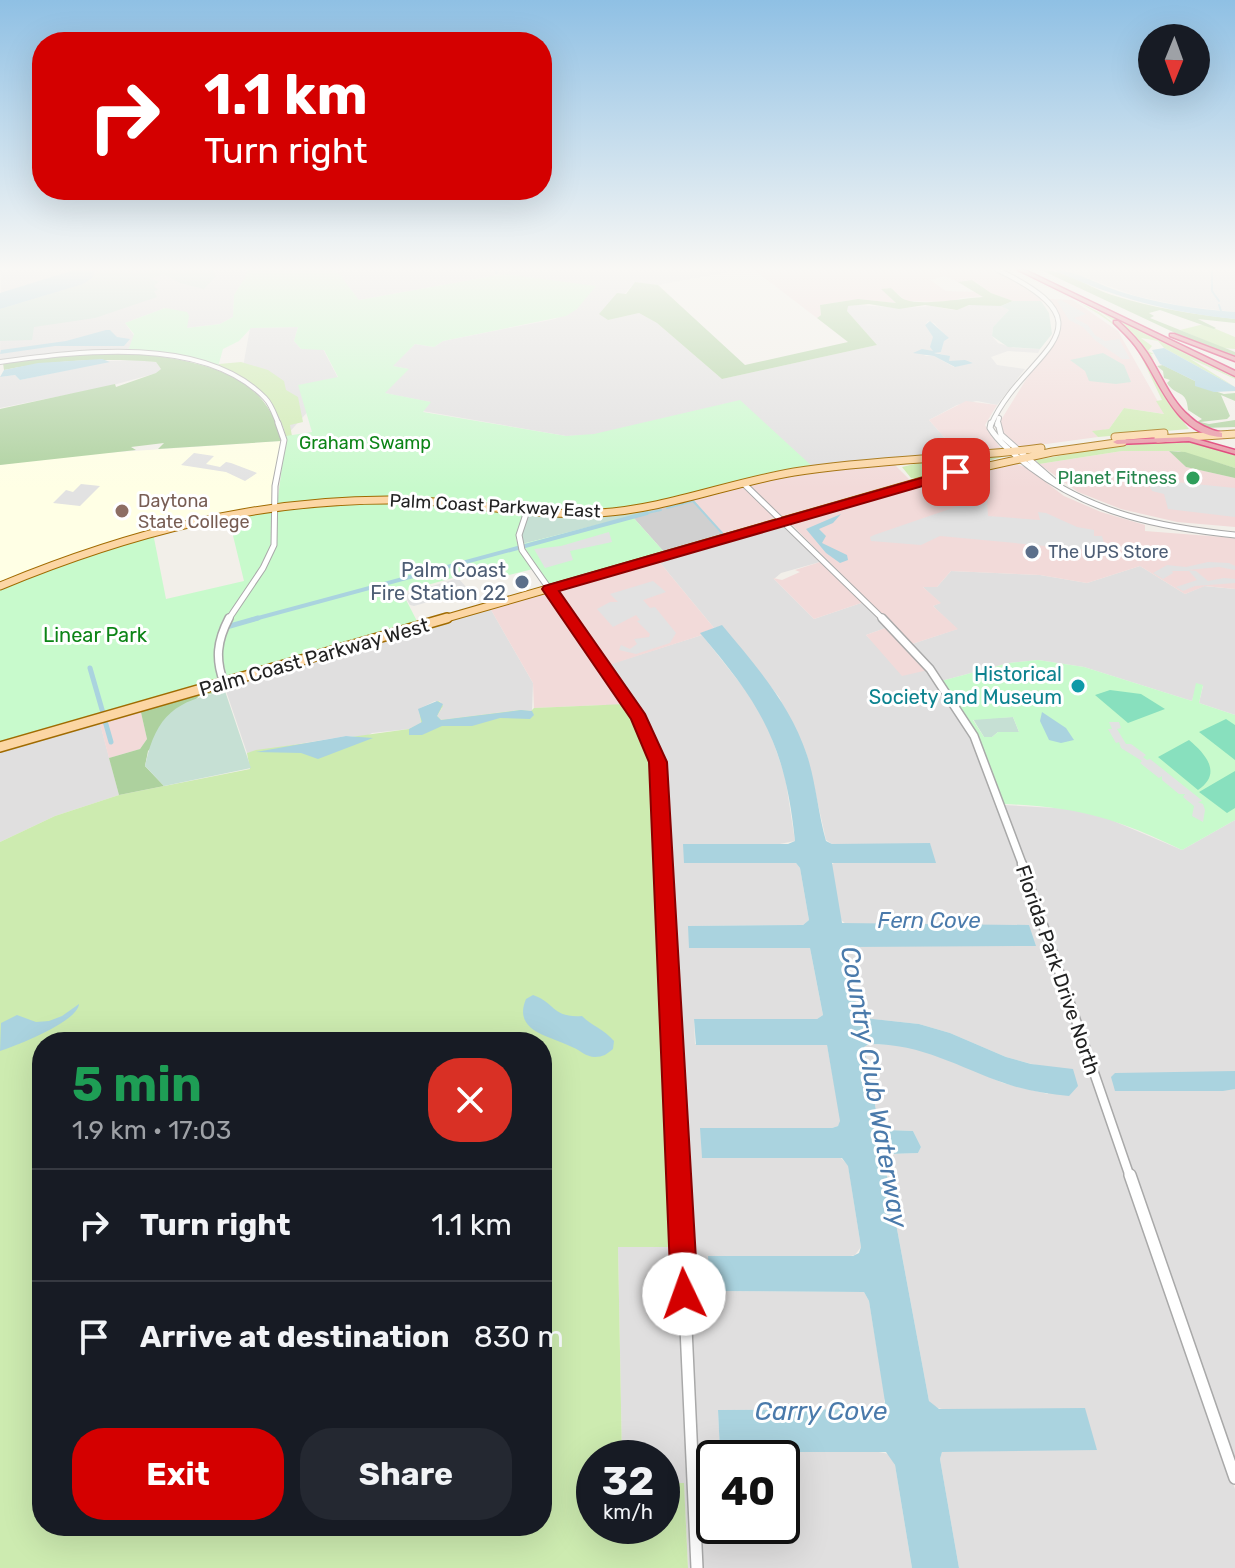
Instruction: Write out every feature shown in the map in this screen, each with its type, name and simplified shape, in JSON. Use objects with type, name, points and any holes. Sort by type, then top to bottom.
[{"type":"highway","points":[[1139,343],[1192,430],[1184,432]]},
{"type":"highway","points":[[1176,343],[1235,371]]},
{"type":"highway","points":[[1179,343],[1235,371]]},
{"type":"highway","points":[[1189,343],[1235,359]]},
{"type":"highway","points":[[1186,420],[1212,433],[1208,439],[1215,446]]},
{"type":"highway","points":[[1117,442],[1189,439],[1235,452]]},
{"type":"main road","name":"Palm Coast Parkway West","points":[[0,747],[1013,453],[1235,432]]},
{"type":"main road","name":"Palm Coast Parkway East","points":[[0,586],[121,539],[275,506],[323,501],[400,500],[527,511],[574,513],[630,510],[811,470],[1013,453],[1109,438],[1212,433]]},
{"type":"street","points":[[1050,343],[990,428],[1013,453],[1057,489],[1108,513],[1168,528],[1235,532]]},
{"type":"street","points":[[0,362],[65,353],[131,352],[191,360],[238,378],[263,397],[281,425],[284,450],[275,483],[271,551],[228,617],[222,633],[218,661],[224,683]]},
{"type":"street","points":[[1002,408],[998,429],[1013,453],[1059,485],[1104,507],[1168,523],[1235,532]]},
{"type":"street","name":"Florida Park Drive North","points":[[743,483],[915,651],[946,691],[974,736],[1005,815],[1235,1478]]},
{"type":"street","points":[[527,511],[519,535],[520,546],[639,718],[660,772],[697,1568]]},
{"type":"shaded area","points":[[0,343],[132,343],[128,351],[0,361]]},
{"type":"shaded area","points":[[247,343],[296,343],[301,349],[323,349],[338,378],[286,436],[268,399],[241,378]]},
{"type":"shaded area","points":[[440,343],[680,343],[722,379],[877,345],[875,343],[934,343],[934,351],[924,356],[934,356],[954,367],[973,362],[949,361],[945,355],[933,352],[941,352],[943,343],[999,343],[1014,348],[1040,349],[1038,353],[1008,351],[991,357],[997,365],[1025,369],[997,405],[977,401],[957,405],[929,420],[959,454],[814,468],[646,423],[594,435],[566,436],[422,411],[430,402],[384,393],[408,369],[392,366],[415,344],[434,347]]},
{"type":"shaded area","points":[[1002,343],[1045,343],[1040,349],[1008,347]]},
{"type":"shaded area","points":[[1053,343],[1125,343],[1165,414],[1124,408],[1109,429],[1093,432],[1098,437],[1024,447],[1013,444],[1002,433],[1001,420],[1030,373]]},
{"type":"shaded area","points":[[1099,343],[1121,343],[1130,359],[1122,359]]},
{"type":"shaded area","points":[[1103,353],[1124,365],[1131,382],[1089,381],[1085,371],[1070,360]]},
{"type":"shaded area","points":[[110,361],[156,362],[161,369],[157,373],[106,387],[0,408],[0,377],[15,375],[20,380]]},
{"type":"shaded area","points":[[966,401],[997,405],[985,425],[1001,449],[959,454],[929,420]]},
{"type":"shaded area","name":"Daytona State College","points":[[281,441],[282,453],[273,483],[272,505],[154,528],[68,557],[0,585],[0,465],[74,455]]},
{"type":"shaded area","points":[[1122,451],[1169,451],[1186,467],[1235,478],[1235,527],[1177,522],[1121,509],[1078,492],[1039,464]]},
{"type":"shaded area","points":[[194,453],[214,456],[206,464],[220,467],[226,462],[257,473],[245,481],[226,472],[181,465]]},
{"type":"shaded area","points":[[1015,463],[1027,468],[1064,496],[1101,512],[1145,525],[1145,531],[1235,538],[1235,589],[1205,586],[1185,594],[1140,566],[1087,583],[1040,575],[951,571],[937,587],[923,587],[941,603],[933,606],[958,629],[912,644],[788,521],[968,471]]},
{"type":"shaded area","points":[[894,464],[911,481],[784,519],[748,484],[793,474]]},
{"type":"shaded area","points":[[1173,472],[1175,482],[1235,488],[1235,517],[1168,509],[1164,494],[1152,491],[1148,480],[1168,481],[1162,473]]},
{"type":"shaded area","points":[[81,484],[100,486],[80,506],[53,503],[66,490],[73,492]]},
{"type":"shaded area","points":[[743,485],[780,520],[725,536],[693,499]]},
{"type":"shaded area","points":[[693,499],[725,536],[665,553],[632,516],[652,511],[650,507]]},
{"type":"shaded area","points":[[976,500],[987,501],[988,516],[1040,520],[1038,512],[1046,513],[1077,527],[1094,530],[1094,536],[1102,536],[1105,547],[1099,551],[940,536],[921,545],[871,541],[870,537],[874,535]]},
{"type":"shaded area","points":[[650,507],[652,511],[522,544],[521,535],[529,513]]},
{"type":"shaded area","points":[[780,524],[820,562],[781,573],[774,579],[814,619],[864,602],[888,627],[866,635],[885,654],[928,670],[971,736],[985,766],[1235,1489],[1235,1568],[959,1568],[940,1459],[942,1452],[1097,1449],[934,1407],[929,1401],[884,1159],[889,1154],[918,1153],[921,1147],[913,1131],[887,1130],[879,1126],[864,1047],[869,1044],[906,1045],[935,1053],[1003,1083],[1048,1094],[1043,1067],[1006,1057],[950,1033],[919,1024],[864,1018],[856,1011],[846,952],[851,947],[847,925],[839,918],[830,866],[835,862],[935,863],[930,844],[832,844],[826,840],[807,755],[779,697],[722,626],[714,628],[657,559]]},
{"type":"shaded area","points":[[609,532],[612,542],[570,551],[573,560],[545,568],[534,549],[561,546]]},
{"type":"shaded area","points":[[657,559],[714,628],[702,635],[606,666],[552,589]]},
{"type":"shaded area","points":[[820,562],[864,602],[814,619],[773,578],[782,580],[800,572],[795,570]]},
{"type":"shaded area","points":[[1208,562],[1229,563],[1235,566],[1235,570],[1219,567],[1188,570],[1196,571],[1208,581],[1224,578],[1235,579],[1235,583],[1195,586],[1183,591],[1176,587],[1197,580],[1189,571],[1172,571],[1163,579],[1153,573],[1167,565],[1186,567]]},
{"type":"shaded area","points":[[1140,566],[1185,594],[1204,586],[1235,589],[1235,715],[1199,703],[1203,686],[1197,684],[1192,701],[1084,667],[1038,660],[1009,663],[941,681],[912,644],[957,629],[933,606],[940,603],[922,586],[937,587],[951,571],[1040,575],[1087,583]]},
{"type":"shaded area","points":[[458,578],[467,588],[438,596],[438,599],[414,606],[404,595]]},
{"type":"shaded area","points":[[653,581],[666,592],[643,600],[650,608],[655,607],[676,633],[670,643],[636,654],[619,650],[621,645],[630,649],[637,644],[634,639],[649,637],[650,634],[637,621],[640,620],[636,615],[613,627],[597,609],[610,602],[618,602],[610,594]]},
{"type":"shaded area","points":[[548,590],[626,704],[534,708],[533,683],[490,608]]},
{"type":"shaded area","points":[[490,608],[533,683],[532,711],[441,720],[437,716],[442,708],[440,701],[435,701],[419,709],[421,723],[409,729],[247,753],[224,685]]},
{"type":"shaded area","points":[[888,627],[928,670],[902,676],[866,635]]},
{"type":"shaded area","points":[[702,635],[751,697],[767,724],[785,776],[795,841],[685,863],[796,863],[800,868],[809,920],[803,925],[689,926],[689,947],[810,948],[823,1015],[817,1019],[694,1019],[695,1044],[827,1045],[841,1121],[832,1128],[701,1128],[702,1157],[841,1158],[848,1165],[861,1247],[855,1255],[711,1291],[864,1292],[869,1301],[885,1398],[883,1407],[873,1409],[718,1410],[719,1440],[696,1440],[696,1544],[800,1544],[800,1452],[879,1452],[889,1454],[895,1465],[912,1568],[688,1568],[684,1484],[680,1484],[680,1440],[622,1440],[618,1247],[677,1247],[601,667]]},
{"type":"shaded area","points":[[225,691],[251,768],[164,786],[145,766],[162,722],[170,713],[193,700]]},
{"type":"shaded area","points":[[140,708],[147,739],[140,749],[109,758],[99,720]]},
{"type":"shaded area","points":[[98,716],[119,795],[55,816],[0,842],[0,745]]},
{"type":"shaded area","points":[[1013,717],[1019,732],[998,732],[992,737],[984,737],[973,719]]},
{"type":"shaded area","points":[[1109,722],[1119,722],[1121,728],[1117,729],[1126,744],[1131,744],[1146,755],[1143,757],[1150,759],[1202,801],[1198,802],[1203,804],[1205,810],[1203,822],[1192,816],[1194,806],[1183,797],[1185,794],[1179,794],[1162,780],[1162,776],[1159,778],[1140,763],[1142,761],[1121,748],[1119,742],[1116,743],[1108,729],[1112,729]]},
{"type":"shaded area","points":[[1004,805],[1072,809],[1097,814],[1182,850],[1235,820],[1235,1071],[1116,1091],[1235,1089],[1235,1465]]},
{"type":"green space","name":"Graham Swamp","points":[[131,343],[235,343],[223,349],[218,367],[196,360],[128,351]]},
{"type":"green space","name":"Graham Swamp","points":[[296,343],[440,343],[434,347],[415,344],[393,366],[409,369],[385,393],[431,402],[423,412],[566,436],[594,434],[740,400],[814,468],[649,505],[578,512],[466,503],[277,505],[286,436],[312,432],[298,385],[338,377],[324,350],[301,349]]},
{"type":"green space","points":[[680,343],[721,343],[745,365],[843,343],[877,345],[722,379]]},
{"type":"green space","points":[[1132,343],[1136,343],[1150,364],[1167,400],[1189,429],[1098,437],[1092,431],[1109,429],[1124,408],[1164,414],[1156,401],[1162,400]]},
{"type":"green space","points":[[1138,343],[1152,346],[1148,351],[1154,354],[1151,354],[1154,360],[1151,361]]},
{"type":"green space","points":[[1160,343],[1167,343],[1235,376],[1235,379],[1189,358],[1235,387]]},
{"type":"green space","points":[[1197,343],[1213,343],[1235,352],[1235,357]]},
{"type":"green space","points":[[1211,343],[1235,343],[1235,349]]},
{"type":"green space","points":[[132,353],[202,365],[244,384],[261,398],[273,417],[281,441],[158,449],[164,443],[131,447],[136,450],[0,465],[0,409],[115,384],[116,387],[161,369],[156,362],[137,361],[61,362],[4,370],[3,363],[47,356]]},
{"type":"green space","points":[[241,362],[268,370],[284,381],[286,390],[298,397],[303,422],[290,425],[292,436],[286,436],[276,412],[261,393],[218,367],[219,364]]},
{"type":"green space","points":[[1163,365],[1197,382],[1195,385],[1224,394],[1235,393],[1235,401],[1221,395],[1230,416],[1227,419],[1200,422],[1209,424],[1235,420],[1235,427],[1203,428],[1197,422],[1202,419],[1188,410],[1186,399],[1167,383],[1170,380],[1164,378],[1163,371],[1157,366]]},
{"type":"green space","points":[[1189,441],[1235,453],[1235,468],[1178,451],[1122,451],[1039,464],[1036,460],[1120,445]]},
{"type":"green space","points":[[1169,451],[1185,452],[1235,468],[1235,478],[1186,467]]},
{"type":"green space","points":[[1010,455],[920,479],[911,478],[902,467],[923,462],[953,467],[979,458]]},
{"type":"green space","name":"Linear Park","points":[[398,502],[524,512],[516,540],[533,569],[497,578],[492,569],[485,569],[402,592],[419,625],[0,745],[0,588],[153,533],[166,599],[244,581],[228,515],[279,507]]},
{"type":"green space","points":[[632,516],[665,553],[550,585],[522,544]]},
{"type":"green space","points":[[1038,660],[1084,667],[1192,701],[1196,683],[1203,685],[1199,703],[1235,715],[1235,820],[1182,850],[1096,816],[1054,808],[1004,804],[975,736],[941,681],[1009,663]],"holes":[[[1013,717],[1019,732],[998,732],[992,737],[984,737],[973,720]]]},
{"type":"green space","points":[[224,685],[225,691],[199,696],[148,751],[145,766],[164,786],[119,795],[109,758],[140,749],[147,739],[140,708]]},
{"type":"green space","points":[[1110,690],[1141,694],[1165,709],[1128,723],[1095,695]]},
{"type":"green space","points":[[439,701],[443,706],[437,716],[441,720],[531,711],[534,708],[626,704],[641,729],[651,756],[656,775],[677,1247],[618,1247],[622,1440],[576,1440],[576,1544],[680,1544],[680,1483],[684,1483],[688,1568],[0,1568],[0,842],[55,816],[119,795],[250,769],[247,753],[256,750],[409,729],[421,723],[419,709]]},
{"type":"green space","points":[[1226,719],[1235,725],[1235,760],[1199,732]]},
{"type":"green space","points":[[1189,740],[1209,765],[1209,778],[1198,790],[1158,757]]},
{"type":"green space","points":[[1235,771],[1235,808],[1227,813],[1199,792]]},
{"type":"water","points":[[50,343],[126,343],[124,346],[55,346],[0,354],[1,350]]},
{"type":"water","points":[[931,343],[943,343],[941,352],[934,353],[950,356],[949,361],[973,363],[955,367],[934,356],[913,353],[922,349],[933,351]]},
{"type":"water","points":[[1164,348],[1235,387],[1235,391],[1214,392],[1195,386],[1195,381],[1160,364],[1152,350]]},
{"type":"water","points":[[102,359],[110,362],[20,380],[15,375],[0,377],[4,370],[38,363]]},
{"type":"water","points":[[841,514],[833,523],[819,529],[826,536],[822,543],[847,555],[848,560],[840,563],[826,553],[806,529]]},
{"type":"water","name":"Carry Cove","points":[[722,625],[771,686],[791,719],[807,755],[826,841],[832,844],[930,843],[936,863],[832,863],[842,923],[1029,925],[1036,946],[849,947],[846,952],[858,1014],[864,1018],[919,1024],[1031,1064],[1073,1069],[1078,1086],[1069,1096],[1038,1092],[1007,1084],[924,1052],[889,1045],[869,1044],[864,1047],[879,1126],[887,1130],[913,1131],[921,1147],[918,1153],[890,1154],[884,1159],[929,1401],[939,1409],[1085,1408],[1097,1450],[942,1452],[940,1459],[959,1568],[912,1568],[895,1465],[886,1452],[800,1452],[800,1440],[719,1440],[718,1410],[873,1409],[881,1408],[885,1402],[869,1301],[864,1292],[710,1291],[708,1256],[853,1256],[859,1253],[861,1247],[848,1166],[842,1158],[702,1158],[700,1128],[832,1128],[838,1126],[840,1121],[827,1045],[696,1045],[694,1019],[817,1019],[823,1015],[810,948],[689,948],[688,926],[803,925],[809,920],[800,868],[796,863],[684,863],[683,844],[788,844],[795,841],[785,778],[767,728],[740,683],[700,633]]},
{"type":"water","points":[[437,701],[443,704],[437,716],[441,720],[521,710],[532,711],[534,715],[530,719],[500,718],[472,726],[442,726],[422,735],[409,735],[409,729],[422,722],[418,709]]},
{"type":"water","points":[[1042,712],[1066,728],[1074,740],[1061,743],[1049,740],[1040,721]]},
{"type":"water","points":[[346,736],[373,738],[318,759],[301,753],[256,752]]},
{"type":"water","points":[[533,995],[565,1015],[582,1016],[614,1041],[613,1049],[603,1056],[592,1057],[552,1038],[552,1032],[536,1031],[524,1019],[526,999]]},
{"type":"water","points":[[79,1004],[76,1011],[59,1025],[45,1032],[32,1032],[32,1038],[0,1051],[1,1023],[17,1015],[36,1022],[62,1016]]},
{"type":"water","points":[[1235,1071],[1235,1089],[1223,1091],[1115,1091],[1111,1077],[1115,1073]]},
{"type":"waterway","points":[[667,508],[693,501],[722,533]]},
{"type":"waterway","points":[[647,513],[661,510]]},
{"type":"waterway","points":[[251,620],[647,513]]},
{"type":"waterway","points":[[251,620],[258,618]]},
{"type":"waterway","points":[[223,628],[251,620]]},
{"type":"waterway","points":[[90,668],[103,713]]},
{"type":"waterway","points":[[105,721],[111,742]]},
{"type":"place","name":"Planet Fitness","points":[[1193,478]]},
{"type":"place","name":"Daytona State College","points":[[122,511]]},
{"type":"place","name":"The UPS Store","points":[[1032,552]]},
{"type":"place","name":"Palm Coast Fire Station 22","points":[[522,582]]},
{"type":"place","name":"Historical Society and Museum","points":[[1078,686]]},
{"type":"route","points":[[684,1294],[658,762],[639,718],[549,589],[956,472]]},
{"type":"water label","name":"Fern Cove","points":[[929,920]]},
{"type":"water label","name":"Country Club Waterway","points":[[874,1087]]}]
